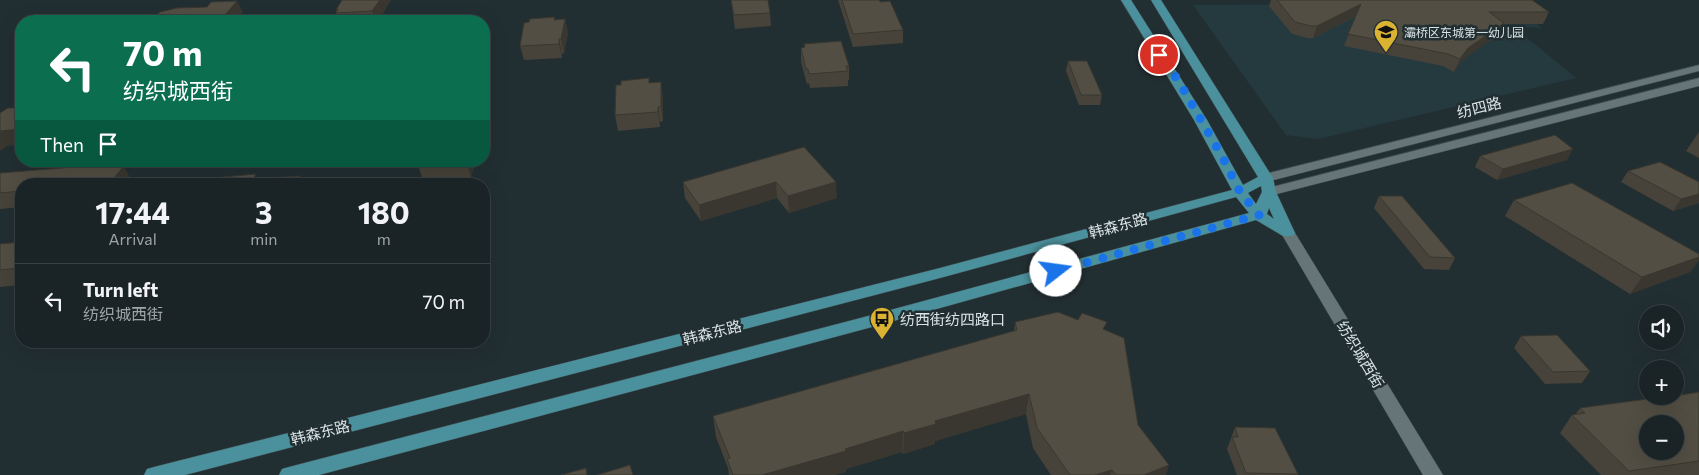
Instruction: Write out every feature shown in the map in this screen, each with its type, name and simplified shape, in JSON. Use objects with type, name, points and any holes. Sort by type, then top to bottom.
[{"type":"main road","name":"纺织城西街","points":[[1126,0],[1159,55],[1178,80],[1223,158],[1240,192],[1259,215],[1288,233]]},
{"type":"main road","name":"纺织城西街","points":[[1156,0],[1267,185],[1288,233]]},
{"type":"main road","name":"韩森东路","points":[[154,475],[940,273],[1267,185]]},
{"type":"main road","points":[[1259,215],[1267,185]]},
{"type":"main road","name":"韩森东路","points":[[289,475],[872,321],[1259,215]]},
{"type":"street","name":"纺四路","points":[[1267,185],[1699,68]]},
{"type":"street","name":"纺四路","points":[[1267,185],[1699,82]]},
{"type":"street","name":"纺织城西街","points":[[1288,233],[1433,475]]},
{"type":"shaded area","name":"灞桥区东城第一幼儿园","points":[[1374,0],[1511,0],[1542,28],[1514,27],[1576,78],[1318,139],[1286,135],[1193,5],[1366,4]]},
{"type":"building","points":[[342,0],[380,0],[372,11],[336,13]]},
{"type":"building","points":[[731,0],[768,0],[770,13],[734,15]]},
{"type":"building","points":[[842,0],[890,1],[903,30],[853,34]]},
{"type":"building","points":[[1277,0],[1532,0],[1549,12],[1489,12],[1504,23],[1468,48],[1460,59],[1448,54],[1348,34],[1361,4],[1317,26],[1311,26],[1295,22]]},
{"type":"building","points":[[237,1],[225,15],[156,15],[160,12],[177,8],[207,7],[211,2]]},
{"type":"building","points":[[555,17],[554,20],[565,19],[559,44],[520,46],[524,23],[529,22],[530,19]]},
{"type":"building","points":[[841,41],[849,66],[846,66],[848,71],[809,74],[801,48],[805,47],[804,44]]},
{"type":"building","points":[[1068,61],[1087,61],[1102,95],[1081,95]]},
{"type":"building","points":[[649,78],[649,83],[661,82],[661,106],[658,107],[658,112],[615,115],[616,85],[621,85],[621,81]]},
{"type":"building","points":[[8,108],[15,108],[15,130],[0,131],[0,113]]},
{"type":"building","points":[[1555,135],[1573,149],[1503,169],[1480,156]]},
{"type":"building","points":[[804,147],[836,182],[788,196],[776,182],[699,205],[683,182]]},
{"type":"building","points":[[1660,162],[1699,182],[1699,194],[1681,199],[1628,171]]},
{"type":"building","points":[[73,167],[123,167],[114,178],[15,178],[15,192],[0,193],[0,173]]},
{"type":"building","points":[[256,174],[254,178],[222,177]]},
{"type":"building","points":[[300,176],[299,178],[269,178]]},
{"type":"building","points":[[1572,183],[1699,254],[1699,257],[1642,277],[1514,200]]},
{"type":"building","points":[[1379,196],[1402,196],[1455,258],[1430,257]]},
{"type":"building","points":[[15,243],[15,269],[0,270],[0,244]]},
{"type":"building","points":[[1058,312],[1078,320],[1082,313],[1107,322],[1103,329],[1124,338],[1138,425],[1169,465],[1144,475],[1116,475],[1112,470],[1095,475],[1070,475],[1037,428],[1029,394],[935,421],[936,424],[904,433],[903,431],[845,449],[846,451],[762,475],[733,475],[727,459],[730,458],[713,416],[1017,330],[1015,322]]},
{"type":"building","points":[[1557,335],[1590,371],[1553,372],[1521,336]]},
{"type":"building","points":[[1699,392],[1699,461],[1629,471],[1572,415],[1585,413],[1580,408],[1639,400],[1639,405],[1684,405],[1684,394]]},
{"type":"building","points":[[1235,427],[1275,428],[1298,474],[1246,473],[1232,437],[1238,437]]},
{"type":"building","points":[[630,465],[633,475],[597,475]]},
{"type":"building","points":[[586,468],[587,475],[561,475]]},
{"type":"place","name":"灞桥区东城第一幼儿园","points":[[1386,53]]},
{"type":"place","name":"纺西街纺四路口","points":[[882,340]]},
{"type":"route","points":[[1056,271],[1259,215],[1240,192],[1223,158],[1178,80],[1159,55]]}]
